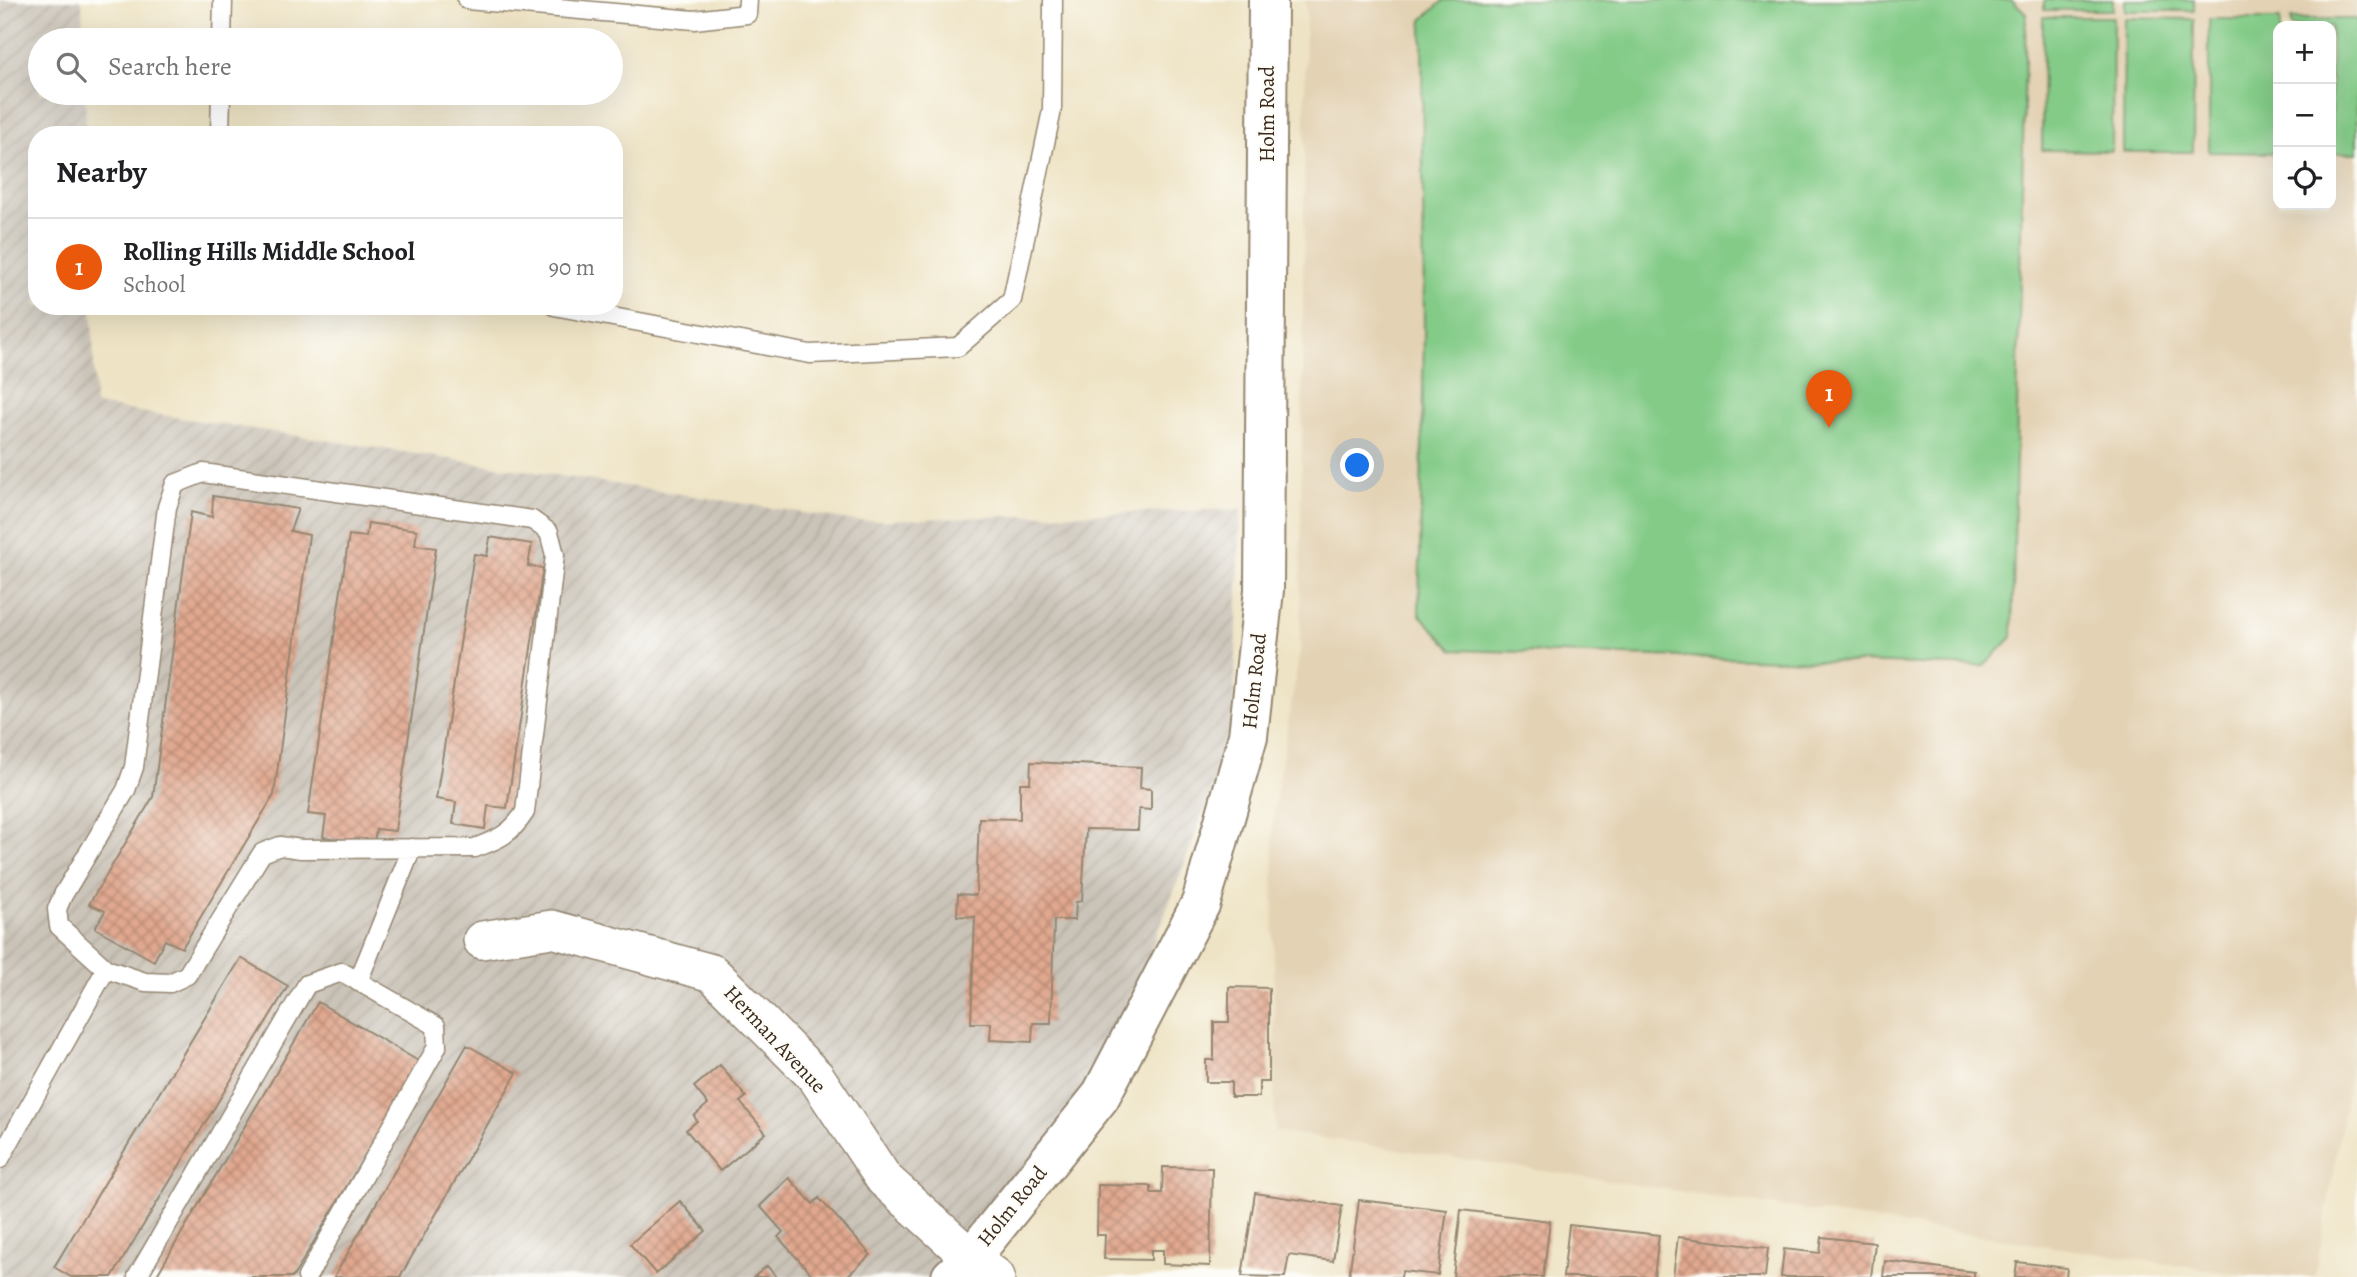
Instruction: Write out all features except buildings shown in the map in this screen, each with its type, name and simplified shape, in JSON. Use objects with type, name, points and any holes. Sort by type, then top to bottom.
[{"type":"street","name":"Holm Road","points":[[973,1271],[1100,1097],[1201,903],[1248,736],[1264,590],[1268,0]]},
{"type":"street","name":"Herman Avenue","points":[[482,940],[552,929],[712,973],[816,1077],[884,1180],[973,1271]]},
{"type":"lane","points":[[222,28],[223,0]]},
{"type":"lane","points":[[467,0],[694,20],[747,14],[748,0]]},
{"type":"lane","points":[[602,315],[810,354],[958,347],[1012,300],[1052,110],[1053,0]]},
{"type":"lane","points":[[220,126],[221,105]]},
{"type":"lane","points":[[202,473],[532,520],[549,532],[555,555],[525,812],[514,829],[475,848],[301,849],[280,846],[262,853],[187,975],[170,983],[145,982],[107,969],[59,926],[57,909],[127,790],[134,767],[167,507],[175,484],[202,473]]},
{"type":"lane","points":[[358,982],[412,848]]},
{"type":"lane","points":[[0,1159],[107,969]]},
{"type":"lane","points":[[136,1277],[307,984],[342,972],[436,1027],[436,1047],[307,1277]]},
{"type":"shaded area","points":[[0,0],[82,0],[83,28],[28,28],[28,105],[85,105],[86,126],[28,126],[28,315],[92,315],[95,405],[856,521],[1241,509],[1233,738],[1107,1063],[942,1277],[0,1277]]},
{"type":"shaded area","points":[[1306,0],[2357,0],[2357,1034],[2315,1277],[2256,1277],[1275,1131],[1273,815],[1300,651]]},
{"type":"green space","points":[[1444,0],[2012,0],[2026,13],[2012,637],[1984,666],[1453,650],[1419,614],[1424,333],[1422,20]]},
{"type":"green space","points":[[2044,0],[2113,0],[2113,10],[2044,10]]},
{"type":"green space","points":[[2125,0],[2194,0],[2194,11],[2125,11]]},
{"type":"green space","points":[[2043,17],[2113,17],[2112,151],[2042,150]]},
{"type":"green space","points":[[2124,18],[2194,19],[2193,152],[2123,152]]},
{"type":"green space","points":[[2209,19],[2280,19],[2273,21],[2273,153],[2209,152]]},
{"type":"green space","points":[[2357,19],[2357,153],[2336,153],[2336,21],[2291,21]]},
{"type":"place","name":"Rolling Hills Middle School","points":[[1829,428]]}]
